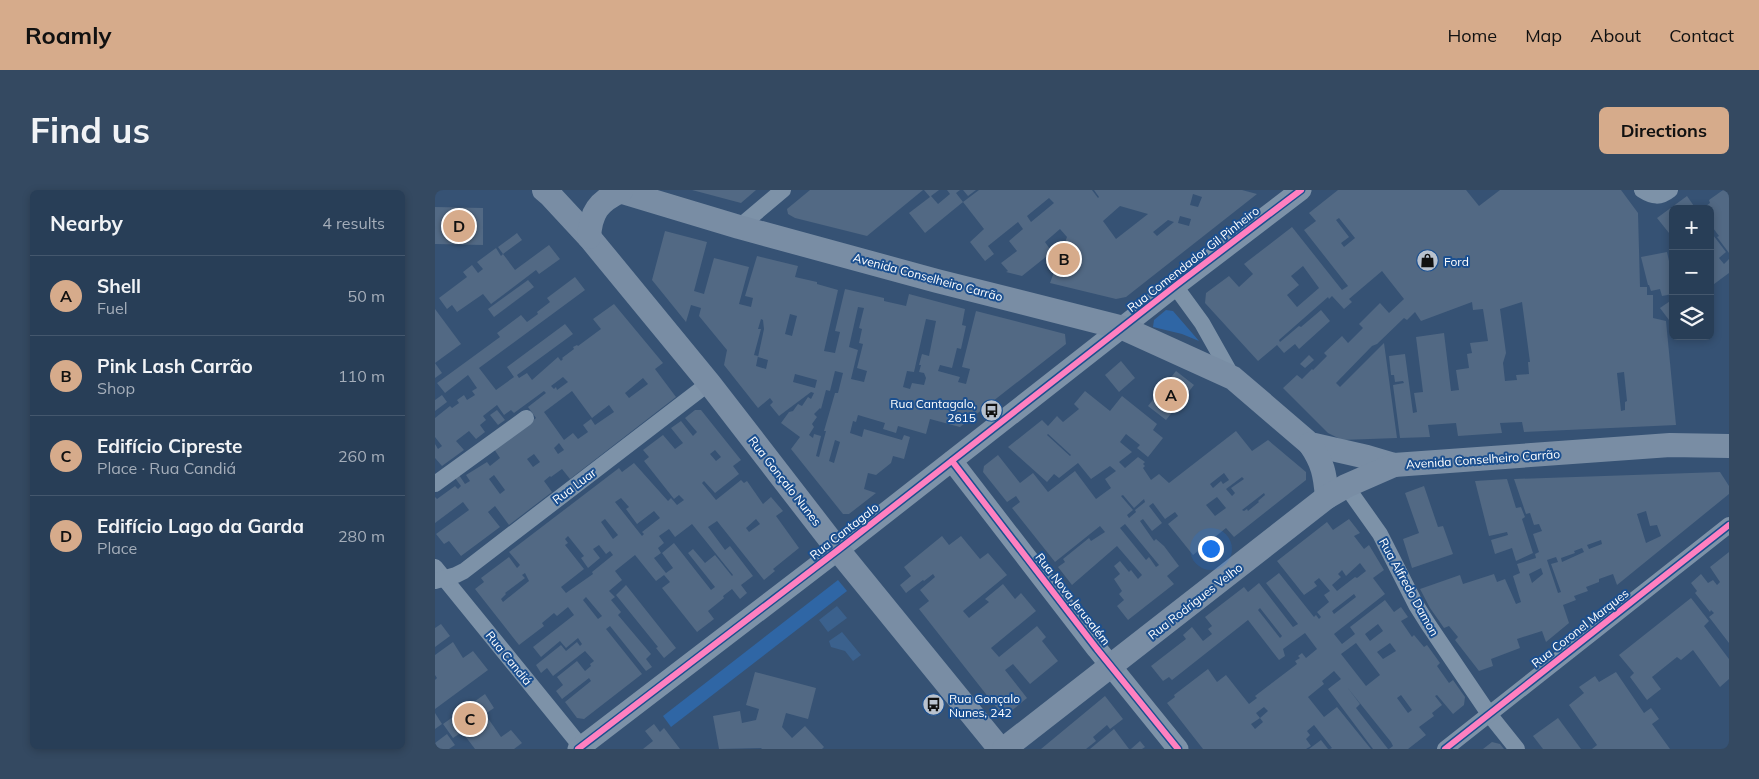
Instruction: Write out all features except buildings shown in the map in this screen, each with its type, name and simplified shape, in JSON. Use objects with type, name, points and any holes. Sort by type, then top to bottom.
[{"type":"main road","points":[[544,190],[589,237]]},
{"type":"main road","points":[[589,237],[591,222],[597,208],[607,198],[620,190]]},
{"type":"main road","name":"Avenida Conselheiro Carrão","points":[[620,190],[739,227],[937,281],[1123,328],[1233,378],[1310,444],[1394,465],[1670,445],[1729,446]]},
{"type":"main road","name":"Rua Gonçalo Nunes","points":[[589,237],[709,383],[838,550],[1009,747]]},
{"type":"main road","points":[[1310,444],[1319,457],[1336,491]]},
{"type":"main road","name":"Rua Rodrigues Velho","points":[[1009,747],[1336,491],[1394,465]]},
{"type":"street","points":[[739,227],[783,190]]},
{"type":"street","name":"Rua Comendador Gil Pinheiro","points":[[1123,328],[1301,190]]},
{"type":"street","points":[[1642,190],[1653,196],[1663,195],[1670,190]]},
{"type":"street","name":"Avenida Conselheiro Carrão","points":[[1175,286],[1202,324],[1233,378]]},
{"type":"street","name":"Rua Cantagalo","points":[[581,748],[1123,328]]},
{"type":"street","name":"Rua Luar","points":[[438,575],[456,575],[464,570],[709,383]]},
{"type":"street","points":[[435,484],[526,418]]},
{"type":"street","name":"Rua Nova Jerusalém","points":[[952,461],[1111,667],[1178,749]]},
{"type":"street","name":"Rua Alfredo Damon","points":[[1336,491],[1380,534],[1416,605],[1428,624],[1489,714],[1517,749]]},
{"type":"street","name":"Rua Coronel Marques","points":[[1445,749],[1729,525]]},
{"type":"street","name":"Rua Candiá","points":[[438,575],[581,748]]},
{"type":"shaded area","points":[[1166,310],[1173,311],[1199,341],[1182,334],[1153,327],[1154,320]]},
{"type":"shaded area","points":[[838,580],[847,591],[671,727],[663,716]]},
{"type":"shaded area","points":[[837,606],[847,618],[828,632],[819,620]]},
{"type":"shaded area","points":[[842,632],[861,655],[853,661],[845,651],[831,647],[829,641]]},
{"type":"cycle path","points":[[578,749],[838,550],[1175,286],[1301,190]]},
{"type":"cycle path","points":[[952,461],[1097,649],[1178,749]]},
{"type":"cycle path","points":[[1445,749],[1729,525]]},
{"type":"place","name":"Edifício Lago da Garda","points":[[459,226]]},
{"type":"place","name":"Pink Lash Carrão","points":[[1064,259]]},
{"type":"place","name":"Ford","points":[[1428,261]]},
{"type":"place","name":"Shell","points":[[1171,395]]},
{"type":"place","name":"Rua Cantagalo, 2615","points":[[992,410]]},
{"type":"place","name":"Rua Gonçalo Nunes, 242","points":[[933,705]]},
{"type":"place","name":"Edifício Cipreste","points":[[470,719]]}]
